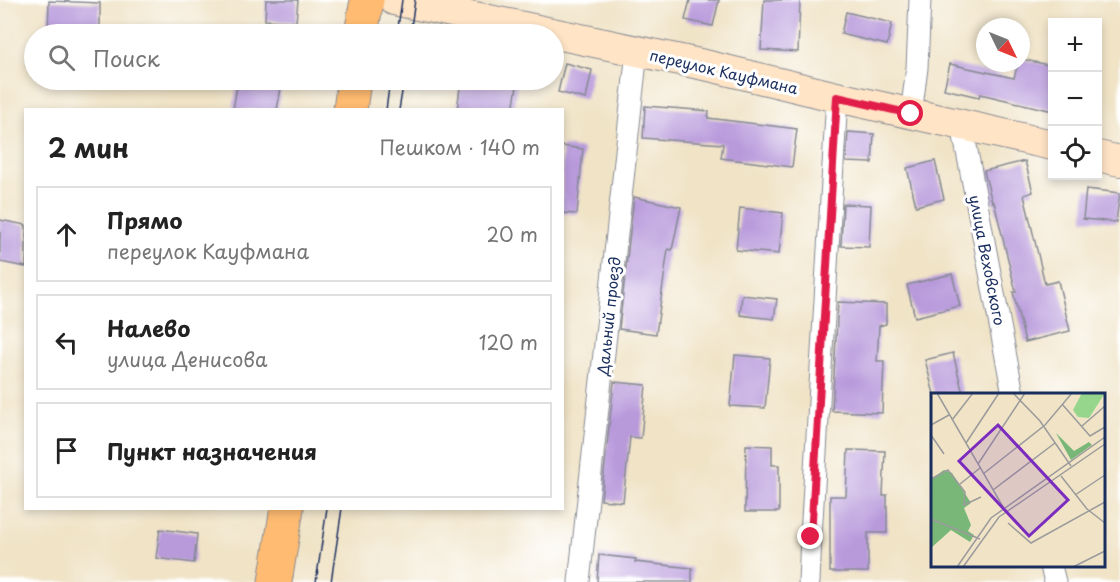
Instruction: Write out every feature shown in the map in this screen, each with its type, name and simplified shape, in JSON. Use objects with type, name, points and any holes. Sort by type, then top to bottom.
[{"type":"highway","points":[[363,24],[367,0]]},
{"type":"highway","points":[[350,108],[353,90]]},
{"type":"highway","points":[[275,582],[286,510]]},
{"type":"street","name":"переулок Кауфмана","points":[[394,0],[508,24]]},
{"type":"street","points":[[911,114],[917,68],[920,0]]},
{"type":"street","name":"переулок Кауфмана","points":[[564,36],[709,66],[1048,145]]},
{"type":"street","name":"Дальний проезд","points":[[579,582],[637,51]]},
{"type":"street","points":[[810,582],[837,97]]},
{"type":"street","name":"улица Веховского","points":[[962,125],[1013,393]]},
{"type":"street","points":[[1102,157],[1120,161]]},
{"type":"street","points":[[1050,567],[1055,582]]},
{"type":"building","points":[[266,0],[298,0],[296,22],[265,20]]},
{"type":"building","points":[[690,0],[719,0],[713,26],[685,20]]},
{"type":"building","points":[[764,0],[800,0],[798,52],[761,50]]},
{"type":"building","points":[[49,1],[100,3],[100,24],[48,24]]},
{"type":"building","points":[[846,12],[892,23],[887,45],[841,34]]},
{"type":"building","points":[[1030,61],[1048,65],[1048,110],[980,94],[979,97],[944,89],[950,64],[976,70],[976,72],[1014,78],[1016,72],[1030,72]]},
{"type":"building","points":[[565,63],[592,70],[586,99],[558,92],[564,90]]},
{"type":"building","points":[[236,90],[281,90],[277,108],[233,108]]},
{"type":"building","points":[[460,90],[516,90],[513,108],[457,108]]},
{"type":"building","points":[[645,106],[709,111],[708,118],[797,129],[792,167],[721,158],[723,144],[643,138]]},
{"type":"building","points":[[848,132],[874,134],[872,163],[846,162]]},
{"type":"building","points":[[564,146],[583,149],[577,214],[564,213]]},
{"type":"building","points":[[935,161],[944,199],[916,206],[907,168]]},
{"type":"building","points":[[1025,161],[1033,192],[1024,195],[1045,284],[1058,281],[1070,331],[1025,342],[1013,292],[1016,292],[984,171]]},
{"type":"building","points":[[1086,189],[1120,193],[1116,222],[1083,219]]},
{"type":"building","points":[[634,197],[681,207],[672,250],[668,249],[656,334],[619,329]]},
{"type":"building","points":[[843,204],[871,205],[869,247],[841,246]]},
{"type":"building","points":[[740,208],[783,213],[779,254],[736,250]]},
{"type":"building","points":[[0,220],[24,225],[24,267],[0,262]]},
{"type":"building","points":[[952,274],[960,306],[915,317],[907,285]]},
{"type":"building","points":[[742,295],[777,299],[774,319],[740,315]]},
{"type":"building","points":[[838,302],[886,304],[886,324],[879,326],[877,361],[884,361],[882,413],[832,411]]},
{"type":"building","points":[[953,353],[963,393],[934,393],[925,360]]},
{"type":"building","points":[[735,355],[770,358],[765,408],[730,406]]},
{"type":"building","points":[[614,382],[646,385],[641,438],[630,437],[623,502],[601,500]]},
{"type":"building","points":[[746,445],[772,446],[772,465],[779,465],[779,512],[745,512]]},
{"type":"building","points":[[848,450],[885,451],[883,496],[887,495],[887,533],[868,533],[868,572],[830,572],[830,496],[846,496]]},
{"type":"building","points":[[160,529],[197,534],[194,563],[156,558]]},
{"type":"building","points":[[599,555],[636,559],[635,562],[692,568],[692,582],[597,582]]},
{"type":"tram line","points":[[398,24],[402,0]]},
{"type":"tram line","points":[[411,24],[415,0]]},
{"type":"tram line","points":[[386,108],[389,90]]},
{"type":"tram line","points":[[399,108],[402,90]]},
{"type":"tram line","points":[[316,582],[327,510]]},
{"type":"tram line","points":[[331,582],[342,510]]},
{"type":"route","points":[[811,537],[837,97],[911,114]]}]
